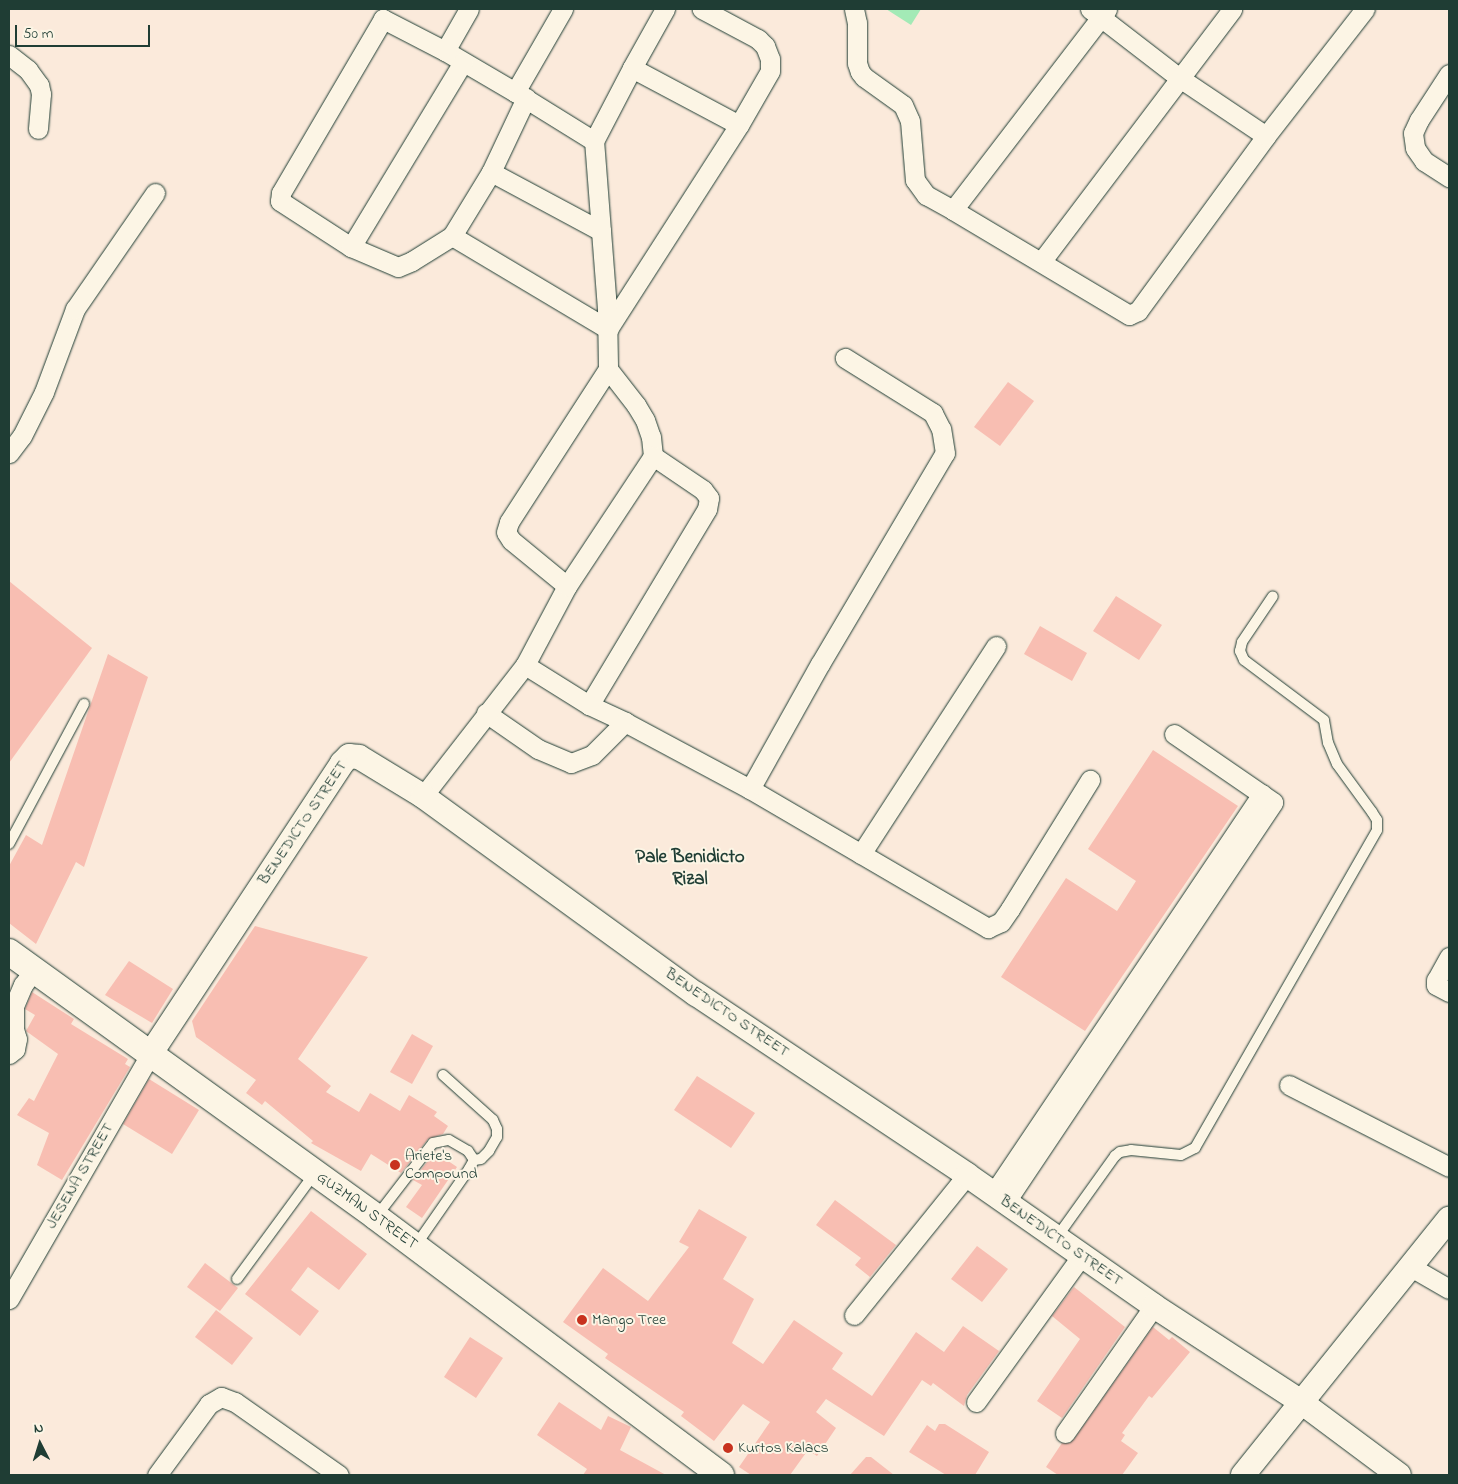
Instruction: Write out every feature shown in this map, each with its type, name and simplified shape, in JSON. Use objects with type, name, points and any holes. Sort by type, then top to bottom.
[{"type":"main road","name":"GUZMAN STREET","points":[[9,952],[376,1217],[721,1475]]},
{"type":"street","points":[[445,51],[469,9]]},
{"type":"street","points":[[563,9],[520,95],[491,172],[452,236],[412,261],[398,267],[351,247],[280,201],[281,193],[386,14],[463,62],[520,95],[594,141]]},
{"type":"street","points":[[567,586],[511,540],[506,532],[509,522],[608,369],[608,329],[594,141],[665,9]]},
{"type":"street","points":[[608,329],[739,125],[770,71],[770,59],[765,46],[758,39],[702,9]]},
{"type":"street","points":[[854,9],[857,23],[857,63],[860,72],[864,78],[903,105],[910,121],[915,180],[926,195],[1129,316],[1138,311],[1266,136],[1365,9]]},
{"type":"street","points":[[1041,262],[1232,9]]},
{"type":"street","points":[[953,210],[1099,12],[1181,79],[1266,136]]},
{"type":"street","points":[[9,55],[28,70],[39,85],[41,94],[38,129]]},
{"type":"street","points":[[351,247],[463,62]]},
{"type":"street","points":[[632,68],[739,125]]},
{"type":"street","points":[[1449,74],[1419,120],[1413,133],[1416,148],[1424,161],[1449,177]]},
{"type":"street","points":[[491,172],[601,231]]},
{"type":"street","points":[[9,453],[22,436],[44,392],[74,309],[155,193]]},
{"type":"street","points":[[452,236],[608,329]]},
{"type":"street","points":[[750,789],[820,664],[945,453],[941,429],[933,413],[845,358]]},
{"type":"street","points":[[423,796],[525,665],[567,586],[653,456],[651,437],[645,420],[636,405],[608,369]]},
{"type":"street","points":[[589,705],[707,509],[709,498],[703,490],[653,456]]},
{"type":"street","points":[[861,854],[996,646]]},
{"type":"street","points":[[525,665],[589,705],[625,722],[750,789],[988,928],[1001,922],[1010,909],[1090,780]]},
{"type":"street","points":[[486,713],[538,749],[570,763],[592,755],[625,722]]},
{"type":"street","points":[[999,1198],[1267,798],[1174,734]]},
{"type":"street","name":"BENEDICTO STREET","points":[[151,1053],[346,760],[349,756],[359,756],[423,796],[696,994],[967,1176],[1154,1306],[1302,1402],[1398,1475]]},
{"type":"street","points":[[1449,957],[1436,980],[1436,985],[1449,992]]},
{"type":"street","points":[[9,1054],[15,1049],[17,1039],[13,998],[33,971]]},
{"type":"street","name":"JESENA STREET","points":[[9,1299],[151,1053]]},
{"type":"street","points":[[1289,1085],[1449,1167]]},
{"type":"street","points":[[854,1316],[967,1176]]},
{"type":"street","points":[[1244,1475],[1449,1219]]},
{"type":"street","points":[[976,1402],[1082,1255]]},
{"type":"street","points":[[1411,1267],[1449,1289]]},
{"type":"street","points":[[1064,1433],[1154,1306]]},
{"type":"street","points":[[157,1475],[209,1404],[220,1397],[235,1402],[333,1474]]},
{"type":"lane","points":[[1056,1237],[1115,1156],[1120,1152],[1131,1150],[1181,1155],[1195,1148],[1376,830],[1376,820],[1372,812],[1337,764],[1328,743],[1324,720],[1244,660],[1240,651],[1242,642],[1274,596]]},
{"type":"lane","points":[[9,844],[84,704]]},
{"type":"lane","points":[[415,1246],[474,1160],[481,1159],[489,1151],[497,1137],[497,1129],[493,1120],[443,1075]]},
{"type":"lane","points":[[376,1217],[433,1143],[449,1140],[468,1151],[474,1160]]},
{"type":"lane","points":[[237,1279],[315,1173]]},
{"type":"green space","points":[[886,9],[921,9],[911,25]]},
{"type":"building","points":[[1008,382],[1034,401],[1000,446],[974,427]]},
{"type":"building","points":[[9,581],[92,648],[9,763]]},
{"type":"building","points":[[1116,596],[1162,625],[1139,660],[1093,631]]},
{"type":"building","points":[[1040,626],[1087,653],[1072,681],[1024,654]]},
{"type":"building","points":[[108,654],[148,677],[84,867],[76,862],[36,944],[9,923],[9,866],[26,835],[42,845]]},
{"type":"building","points":[[1153,750],[1238,806],[1085,1031],[1001,977],[1066,878],[1117,911],[1136,881],[1088,849]]},
{"type":"building","points":[[255,926],[368,957],[298,1059],[331,1086],[326,1092],[359,1112],[370,1093],[400,1111],[409,1095],[437,1112],[434,1116],[448,1126],[443,1134],[428,1139],[401,1173],[371,1154],[361,1171],[311,1143],[313,1141],[265,1101],[262,1105],[246,1093],[256,1080],[196,1037],[192,1021]]},
{"type":"building","points":[[129,961],[173,989],[152,1023],[105,995]]},
{"type":"building","points":[[32,992],[74,1019],[71,1024],[128,1059],[125,1064],[130,1067],[62,1180],[37,1165],[49,1133],[17,1115],[29,1098],[34,1101],[58,1054],[26,1031],[35,1015],[25,1009]]},
{"type":"building","points":[[412,1034],[433,1046],[412,1084],[390,1072]]},
{"type":"building","points":[[697,1076],[755,1113],[731,1148],[674,1110]]},
{"type":"building","points":[[149,1079],[199,1110],[172,1154],[123,1124]]},
{"type":"building","points":[[435,1152],[457,1167],[422,1218],[406,1207],[422,1185],[413,1180]]},
{"type":"building","points":[[835,1200],[896,1245],[870,1277],[855,1265],[861,1258],[816,1225]]},
{"type":"building","points":[[699,1209],[747,1237],[723,1279],[754,1299],[732,1343],[763,1364],[794,1320],[843,1353],[832,1369],[872,1396],[916,1332],[944,1352],[963,1326],[999,1351],[967,1395],[964,1406],[933,1383],[931,1386],[922,1380],[884,1436],[826,1399],[816,1412],[836,1428],[817,1456],[808,1450],[790,1475],[751,1475],[739,1467],[770,1422],[743,1404],[714,1441],[681,1416],[684,1412],[605,1358],[608,1354],[563,1322],[603,1268],[648,1301],[689,1247],[679,1242]]},
{"type":"building","points":[[311,1211],[367,1254],[339,1290],[308,1267],[291,1290],[319,1311],[300,1336],[245,1294]]},
{"type":"building","points":[[977,1246],[1008,1269],[982,1302],[951,1279]]},
{"type":"building","points":[[205,1263],[238,1288],[220,1311],[187,1287]]},
{"type":"building","points":[[1074,1287],[1125,1327],[1062,1418],[1037,1401],[1080,1339],[1052,1316]]},
{"type":"building","points":[[216,1310],[253,1338],[232,1365],[195,1337]]},
{"type":"building","points":[[1153,1327],[1169,1340],[1172,1337],[1190,1352],[1152,1398],[1149,1396],[1122,1433],[1125,1435],[1121,1441],[1138,1453],[1122,1475],[1058,1475],[1046,1467],[1062,1443],[1069,1443],[1074,1439]]},
{"type":"building","points":[[470,1337],[503,1358],[476,1398],[444,1377]]},
{"type":"building","points":[[559,1402],[601,1430],[608,1416],[631,1427],[620,1450],[666,1475],[583,1475],[587,1469],[537,1435]]},
{"type":"building","points":[[939,1424],[945,1424],[989,1452],[975,1475],[946,1475],[909,1452],[927,1425],[935,1431]]},
{"type":"building","points":[[866,1457],[871,1457],[894,1475],[850,1475]]},
{"type":"place","name":"Ariete's Compound","points":[[395,1165]]},
{"type":"place","name":"Mango Tree","points":[[582,1320]]},
{"type":"place","name":"Kurtos Kalacs","points":[[728,1448]]},
{"type":"district","name":"Pale Benidicto Rizal","points":[[690,869]]}]
